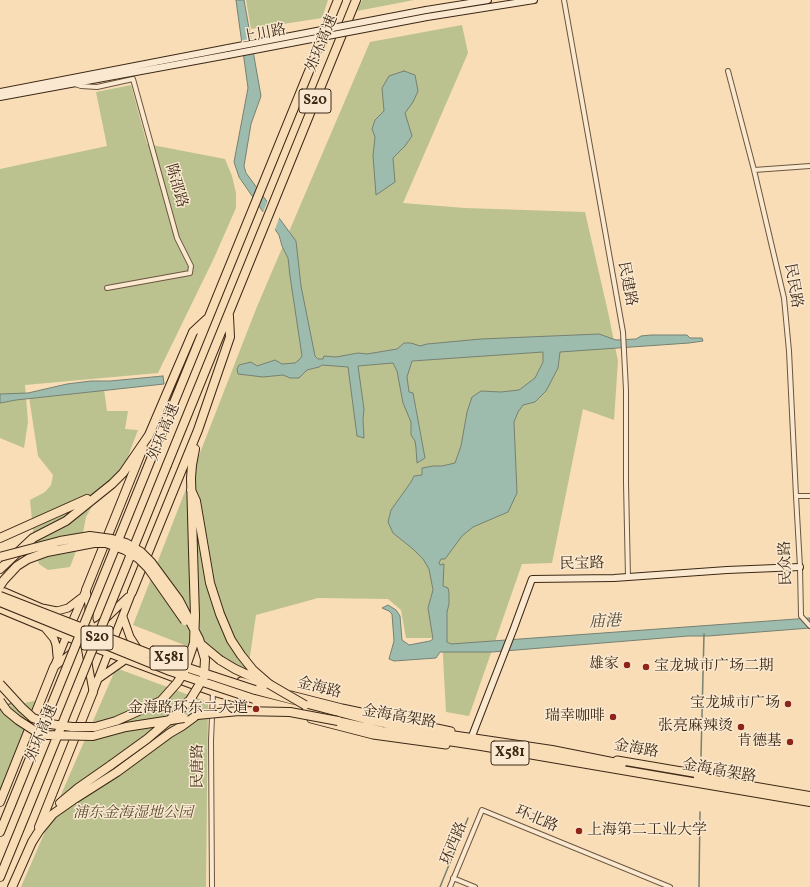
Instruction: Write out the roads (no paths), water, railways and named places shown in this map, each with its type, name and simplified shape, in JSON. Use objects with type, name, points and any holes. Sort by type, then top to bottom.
[{"type":"highway","name":"外环高速","points":[[0,832],[338,0]]},
{"type":"highway","name":"外环高速","points":[[0,877],[356,0]]},
{"type":"highway","points":[[132,592],[198,430],[230,337],[229,313]]},
{"type":"highway","points":[[0,569],[33,538],[66,521],[112,484],[123,473],[144,444],[153,426],[177,365],[193,332],[209,317]]},
{"type":"highway","points":[[0,684],[33,718],[50,724],[72,727],[95,727],[133,715],[161,701],[177,683],[184,672],[194,643],[195,616],[191,490],[192,465],[198,440],[198,430]]},
{"type":"highway","points":[[84,594],[143,451],[144,444]]},
{"type":"highway","points":[[191,490],[196,501],[210,583],[220,614],[231,640],[253,670],[269,684]]},
{"type":"highway","points":[[0,538],[96,496]]},
{"type":"highway","points":[[0,557],[60,541],[90,536],[112,539],[126,543],[141,552],[151,562],[183,607],[199,639],[205,659],[204,677],[190,700],[174,716],[147,739],[59,804],[39,831],[12,887]]},
{"type":"highway","points":[[0,586],[17,566],[28,559],[46,552],[94,543],[106,544],[125,550],[138,558],[148,568],[198,641],[207,651],[235,669],[269,684],[305,704]]},
{"type":"highway","name":"金海高架路","points":[[0,596],[173,663],[255,690],[365,719],[424,731],[552,750],[636,767],[810,796]]},
{"type":"highway","name":"金海高架路","points":[[0,602],[198,681],[254,699],[338,721],[382,731],[482,746],[810,802]]},
{"type":"highway","points":[[0,802],[56,663]]},
{"type":"highway","points":[[39,831],[39,823],[93,692]]},
{"type":"highway","points":[[0,701],[7,711],[18,720],[35,731],[47,735],[93,736],[126,727],[197,715],[239,711],[290,712],[338,721]]},
{"type":"highway","points":[[53,814],[117,772],[170,732],[182,726],[197,715]]},
{"type":"main road","name":"金海路","points":[[0,590],[137,648],[266,689],[342,708],[472,736],[562,749],[630,763],[810,792]]},
{"type":"main road","points":[[93,692],[108,653],[111,636],[123,617],[132,592]]},
{"type":"main road","points":[[69,637],[84,634],[100,624],[122,604],[132,592]]},
{"type":"main road","points":[[42,608],[57,611],[68,608],[84,594]]},
{"type":"main road","points":[[56,663],[69,637],[84,594]]},
{"type":"main road","points":[[84,594],[89,605],[89,620],[100,650]]},
{"type":"main road","name":"金海路","points":[[0,609],[125,660],[213,692],[256,706],[373,735],[508,752],[810,805]]},
{"type":"main road","points":[[123,617],[130,637],[137,648]]},
{"type":"main road","points":[[75,621],[84,634],[84,644],[93,692]]},
{"type":"main road","points":[[45,628],[54,639],[56,645],[56,663]]},
{"type":"main road","points":[[56,663],[84,644],[95,639],[111,636]]},
{"type":"main road","points":[[98,680],[125,660]]},
{"type":"street","name":"上川路","points":[[0,92],[426,10],[488,0]]},
{"type":"street","name":"上川路","points":[[0,97],[427,17],[534,0]]},
{"type":"street","name":"民建路","points":[[564,0],[623,332],[626,390],[628,577]]},
{"type":"street","name":"民民路","points":[[728,71],[754,170],[784,298],[789,351],[796,496]]},
{"type":"street","name":"陈邵路","points":[[75,84],[81,86],[98,87],[133,79],[177,238],[191,266],[190,273],[107,288]]},
{"type":"street","points":[[754,170],[810,166]]},
{"type":"street","points":[[796,496],[810,496]]},
{"type":"street","name":"民众路","points":[[796,496],[801,616],[810,626]]},
{"type":"street","name":"民宝路","points":[[472,736],[532,579],[628,577],[727,570],[800,567]]},
{"type":"street","name":"民唐路","points":[[212,887],[210,740],[213,692]]},
{"type":"street","name":"环西路","points":[[450,887],[482,810]]},
{"type":"street","name":"环北路","points":[[482,810],[670,887]]},
{"type":"street","points":[[453,878],[475,887]]},
{"type":"waterway","points":[[701,756],[704,634]]},
{"type":"waterway","name":"庙港","points":[[6,705],[14,703]]},
{"type":"waterway","points":[[699,887],[700,812]]},
{"type":"waterway","points":[[440,887],[468,818]]},
{"type":"place","name":"雄家","points":[[627,665]]},
{"type":"place","name":"宝龙城市广场二期","points":[[646,667]]},
{"type":"place","name":"宝龙城市广场","points":[[788,704]]},
{"type":"place","name":"金海路环东二大道","points":[[256,709]]},
{"type":"place","name":"瑞幸咖啡","points":[[613,717]]},
{"type":"place","name":"张亮麻辣烫","points":[[741,727]]},
{"type":"place","name":"肯德基","points":[[790,742]]},
{"type":"place","name":"上海第二工业大学","points":[[579,831]]},
{"type":"park label","name":"浦东金海湿地公园","points":[[133,814]]}]
